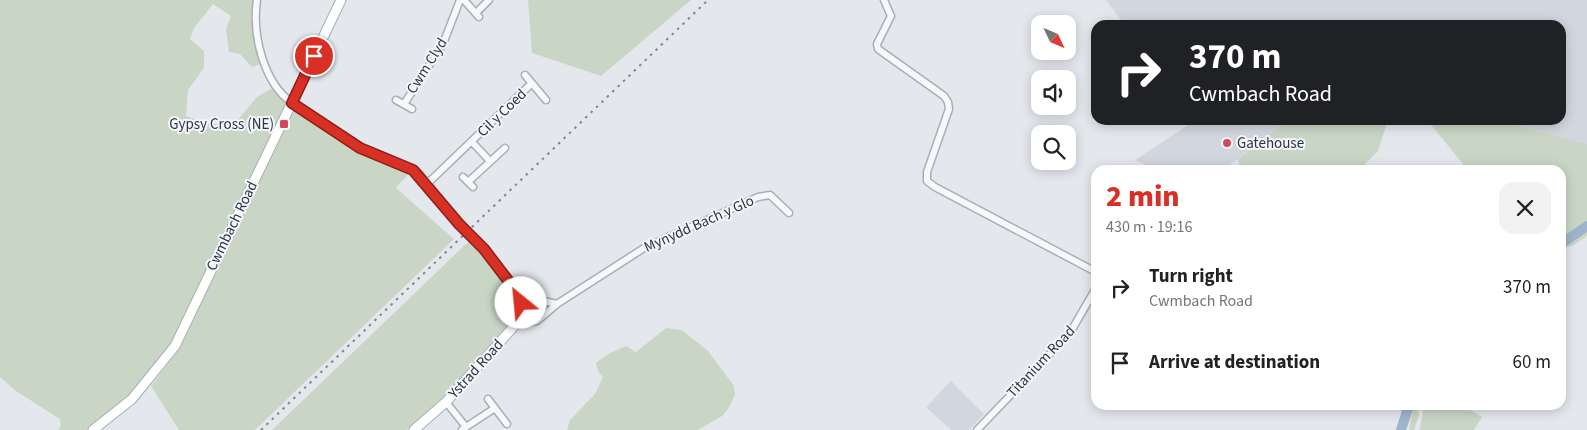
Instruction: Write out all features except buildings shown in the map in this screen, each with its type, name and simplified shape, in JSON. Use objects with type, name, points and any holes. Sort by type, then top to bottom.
[{"type":"main road","name":"Cwmbach Road","points":[[93,430],[132,398],[175,346],[341,0]]},
{"type":"main road","points":[[292,103],[360,148],[413,170],[427,184],[459,224],[484,249],[516,291],[521,310],[516,324]]},
{"type":"main road","name":"Ystrad Road","points":[[414,430],[446,402],[516,324]]},
{"type":"street","points":[[257,0],[255,12],[257,32],[265,64],[276,87],[283,97],[292,103]]},
{"type":"street","name":"Cwm Clyd","points":[[404,104],[444,44],[460,0]]},
{"type":"street","points":[[464,0],[478,15],[489,0]]},
{"type":"street","points":[[884,0],[891,16],[877,44],[878,49],[944,96],[948,102],[949,109],[928,172],[927,181],[1091,269]]},
{"type":"street","name":"Cil y Coed","points":[[525,75],[546,100]]},
{"type":"street","name":"Cil y Coed","points":[[427,184],[531,84]]},
{"type":"street","name":"Cwm Clyd","points":[[396,100],[412,109]]},
{"type":"street","name":"Cil y Coed","points":[[472,142],[489,160]]},
{"type":"street","name":"Cil y Coed","points":[[474,187],[466,179],[504,148]]},
{"type":"street","name":"Mynydd Bach y Glo","points":[[516,324],[537,320],[557,304],[644,248],[758,197],[770,195],[789,213]]},
{"type":"street","points":[[516,291],[539,300],[557,304]]},
{"type":"street","name":"Titanium Road","points":[[977,430],[1070,332],[1091,296]]},
{"type":"street","points":[[488,399],[507,424]]},
{"type":"street","points":[[446,402],[464,429],[494,408]]},
{"type":"shaded area","points":[[1106,0],[1587,0],[1587,144],[1513,125],[1566,125],[1566,20],[1121,20]]},
{"type":"shaded area","points":[[1188,125],[1282,125],[1230,165],[1146,165],[1135,160]]},
{"type":"shaded area","points":[[951,381],[984,414],[969,430],[951,430],[926,407]]},
{"type":"green space","points":[[0,0],[255,0],[253,13],[263,63],[252,67],[240,54],[229,52],[226,29],[231,16],[213,4],[194,28],[190,39],[204,51],[204,68],[188,90],[186,116],[202,122],[226,125],[236,122],[257,97],[274,87],[288,103],[172,345],[131,396],[89,430],[58,430],[61,426],[60,419],[16,391],[0,377]]},
{"type":"green space","points":[[528,0],[691,0],[601,76],[532,53]]},
{"type":"green space","points":[[297,110],[411,171],[396,188],[454,239],[255,430],[179,430],[151,386],[178,351],[292,113]]},
{"type":"green space","points":[[1282,125],[1386,125],[1378,151],[1364,165],[1240,165],[1238,159]]},
{"type":"green space","points":[[1431,125],[1513,125],[1587,144],[1587,236],[1572,246],[1566,247],[1566,165],[1464,165]]},
{"type":"green space","points":[[472,241],[504,280],[516,304],[513,316],[504,332],[471,369],[433,406],[407,430],[272,430],[467,243]]},
{"type":"green space","points":[[666,328],[682,330],[708,351],[734,386],[735,395],[722,416],[698,430],[567,430],[570,420],[595,394],[603,377],[598,371],[596,363],[608,354],[626,346],[636,352]]},
{"type":"green space","points":[[1412,410],[1418,410],[1419,415],[1414,430],[1409,430]]},
{"type":"green space","points":[[1422,410],[1471,410],[1482,417],[1474,430],[1419,430]]},
{"type":"waterway","points":[[1566,241],[1587,226]]},
{"type":"waterway","points":[[1401,430],[1407,410]]},
{"type":"railway","points":[[261,430],[708,0]]},
{"type":"place","name":"Gypsy Cross (NE)","points":[[284,124]]},
{"type":"place","name":"Gatehouse","points":[[1227,143]]},
{"type":"route","points":[[314,56],[292,103],[360,148],[405,166],[419,175],[459,224],[484,249],[516,291],[521,303]]}]
